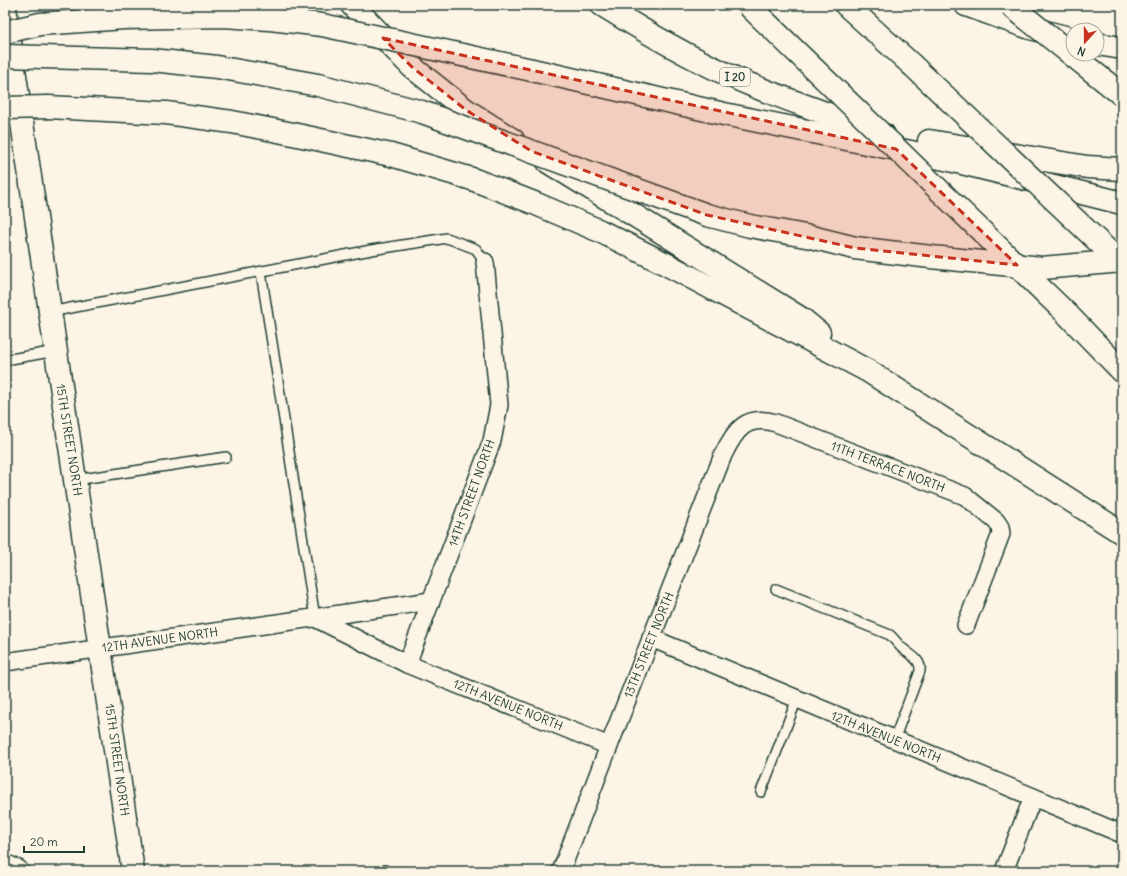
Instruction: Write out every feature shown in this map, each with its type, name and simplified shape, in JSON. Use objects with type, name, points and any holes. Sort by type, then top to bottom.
[{"type":"main road","points":[[352,5],[412,67],[466,110],[802,319],[868,372]]},
{"type":"main road","name":"I 20","points":[[602,5],[646,33],[706,64],[760,89],[950,160],[1122,203]]},
{"type":"main road","points":[[748,5],[1067,314],[1122,371]]},
{"type":"main road","points":[[846,5],[912,65],[1122,264]]},
{"type":"main road","points":[[966,5],[1030,28],[1065,37]]},
{"type":"main road","points":[[1010,5],[1122,96]]},
{"type":"main road","name":"15TH STREET NORTH","points":[[5,8],[133,871]]},
{"type":"main road","points":[[5,32],[40,24],[124,18],[223,16],[270,19],[322,25],[532,70],[724,114],[950,160]]},
{"type":"main road","points":[[1105,45],[1122,48]]},
{"type":"main road","points":[[5,56],[152,60],[217,67],[318,85],[422,112],[707,215],[750,226],[811,237],[854,248],[1042,268],[1122,261]]},
{"type":"main road","points":[[5,108],[48,107],[166,113],[232,122],[391,156],[472,180],[534,203],[600,231],[664,262],[868,372],[1122,533]]},
{"type":"main road","points":[[877,132],[1087,167],[1122,169]]},
{"type":"main road","points":[[5,866],[17,871]]},
{"type":"street","name":"14TH STREET NORTH","points":[[431,601],[492,441],[499,405],[484,262]]},
{"type":"street","name":"11TH TERRACE NORTH","points":[[745,424],[754,420],[776,423],[965,496],[988,514],[1000,527],[1001,534],[966,625]]},
{"type":"street","name":"13TH STREET NORTH","points":[[561,871],[723,455],[735,433],[745,424]]},
{"type":"street","name":"12TH AVENUE NORTH","points":[[5,662],[431,601]]},
{"type":"street","points":[[406,664],[431,601]]},
{"type":"street","name":"12TH AVENUE NORTH","points":[[314,618],[406,664],[609,746]]},
{"type":"street","name":"12TH AVENUE NORTH","points":[[651,638],[1122,834]]},
{"type":"street","points":[[1004,871],[1033,797]]},
{"type":"lane","points":[[50,312],[371,250],[447,238],[476,249],[484,262]]},
{"type":"lane","points":[[261,272],[314,618]]},
{"type":"lane","points":[[5,360],[56,351]]},
{"type":"lane","points":[[75,480],[226,457]]},
{"type":"lane","points":[[776,589],[890,635],[901,647],[917,659],[921,666],[920,671],[894,740]]},
{"type":"lane","points":[[760,792],[797,699]]},
{"type":"highlighted area","points":[[383,38],[896,149],[1017,265],[855,248],[707,215],[531,151],[466,110],[412,67]]}]
